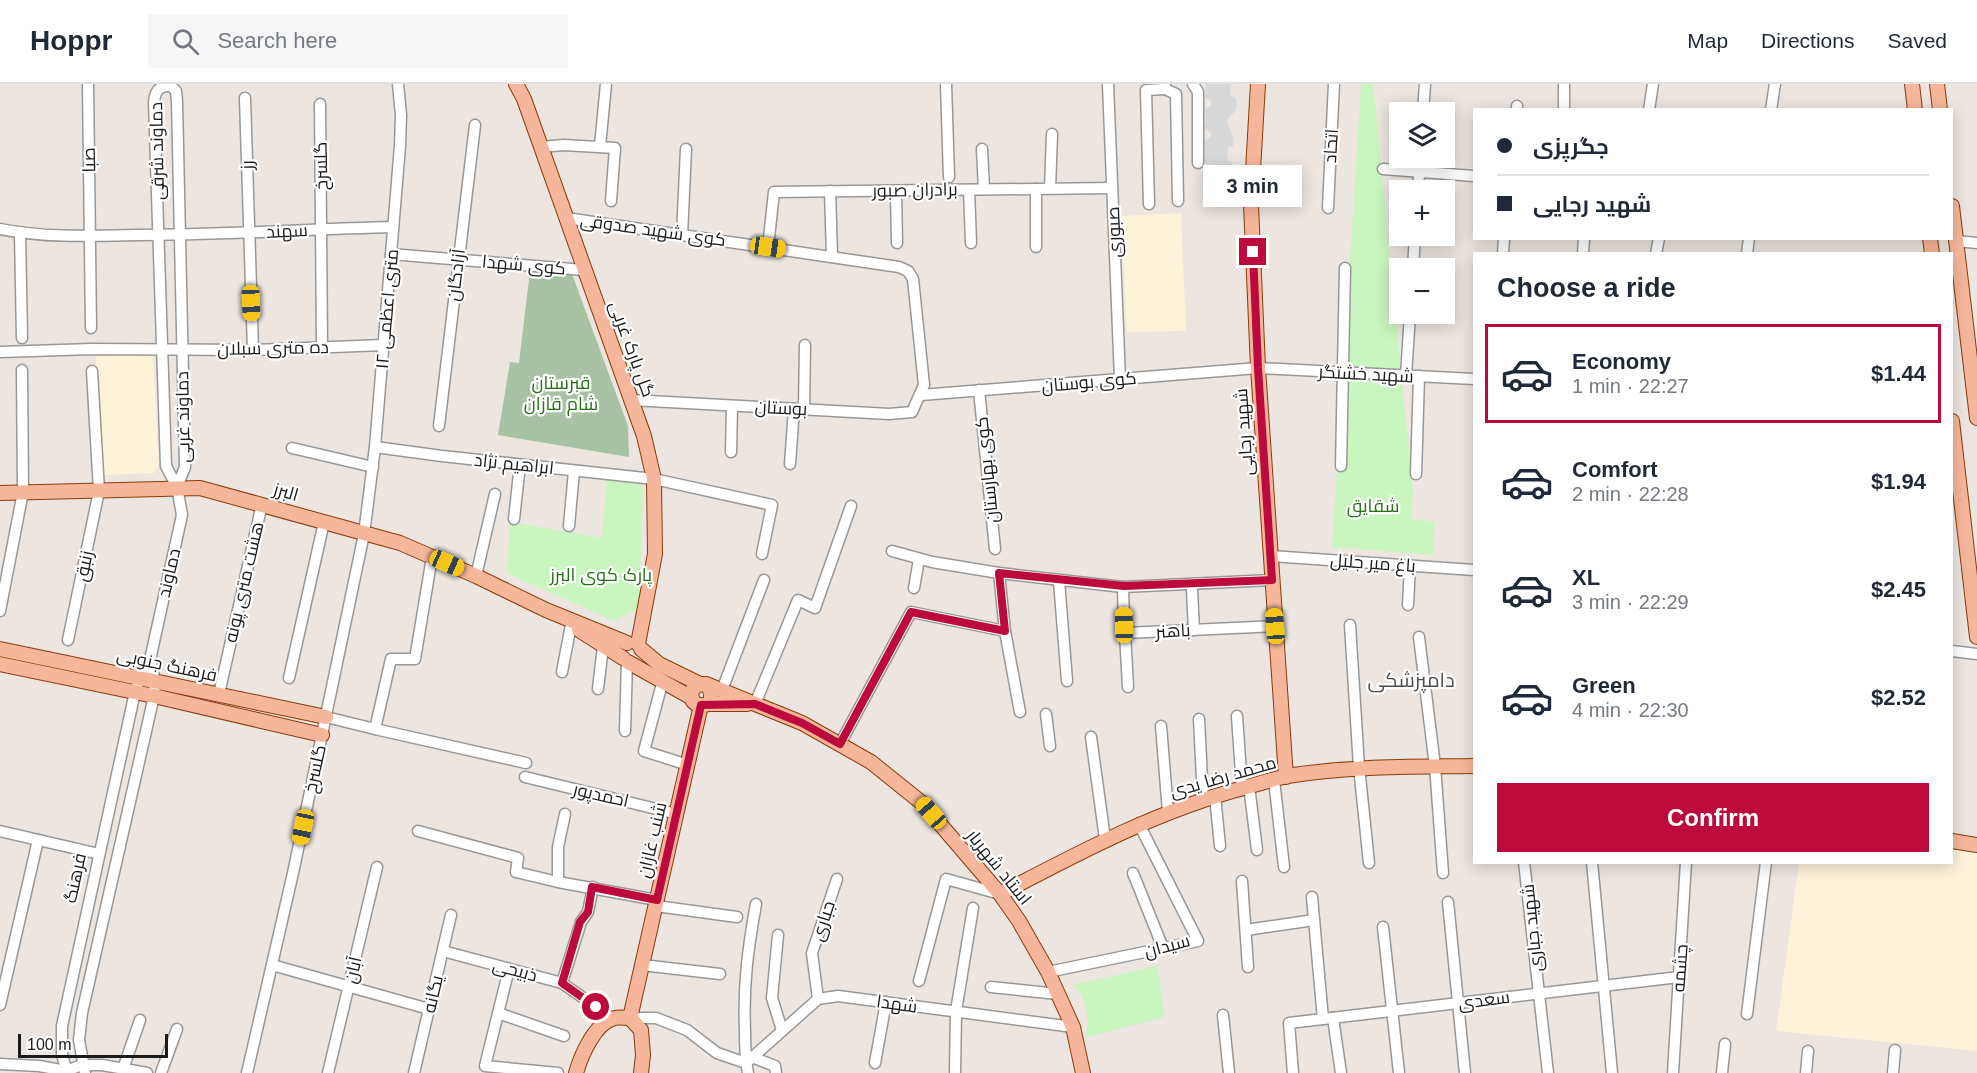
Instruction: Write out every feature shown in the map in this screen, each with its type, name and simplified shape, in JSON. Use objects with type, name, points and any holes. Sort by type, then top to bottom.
[{"type":"main road","points":[[516,84],[524,99]]},
{"type":"main road","points":[[523,84],[524,99]]},
{"type":"main road","name":"شهید رجایی","points":[[1258,84],[1251,205],[1258,368],[1275,626],[1280,778]]},
{"type":"main road","points":[[1912,84],[1915,108]]},
{"type":"main road","points":[[1937,84],[1940,108]]},
{"type":"main road","name":"گل پارک غربی","points":[[524,99],[644,436],[654,479],[655,554],[644,620],[634,645],[622,647],[621,653],[626,660]]},
{"type":"main road","points":[[1953,215],[1977,418]]},
{"type":"main road","points":[[1953,430],[1977,638]]},
{"type":"main road","name":"البرز","points":[[0,493],[177,487],[200,488],[262,504],[400,543],[546,610],[634,645],[659,664],[703,684]]},
{"type":"main road","name":"البرز","points":[[546,610],[626,660],[700,702]]},
{"type":"main road","name":"فرهنگ جنوبی","points":[[0,649],[326,717]]},
{"type":"main road","points":[[0,664],[154,696],[322,735]]},
{"type":"main road","points":[[703,684],[710,688],[711,700],[700,702],[691,692],[694,687],[703,684]]},
{"type":"main road","name":"استاد شهریار","points":[[703,684],[802,723],[871,762],[922,803],[1000,894],[1019,921],[1048,972],[1073,1027],[1083,1073]]},
{"type":"main road","name":"استاد شهریار","points":[[700,702],[755,704]]},
{"type":"main road","name":"شنب غازان","points":[[630,1018],[688,765],[700,702]]},
{"type":"main road","name":"محمد رضا یدی","points":[[1000,894],[1105,839],[1139,824],[1209,797],[1245,787],[1280,778],[1359,767],[1473,766]]},
{"type":"main road","points":[[1953,841],[1977,845]]},
{"type":"main road","points":[[576,1073],[582,1055],[596,1032],[612,1018],[630,1018],[641,1030],[644,1055],[641,1073]]},
{"type":"street","name":"صبا","points":[[88,84],[91,328]]},
{"type":"street","name":"۱۲ متری اعظمی","points":[[364,534],[375,447],[400,146],[401,115],[398,84]]},
{"type":"street","points":[[600,146],[606,84]]},
{"type":"street","points":[[946,84],[949,177]]},
{"type":"street","name":"صبوری","points":[[1108,84],[1120,379]]},
{"type":"street","points":[[1193,84],[1198,92],[1198,163]]},
{"type":"street","name":"اتحاد","points":[[1328,208],[1334,84]]},
{"type":"street","points":[[1424,102],[1425,84]]},
{"type":"street","points":[[1564,84],[1564,108]]},
{"type":"street","points":[[1649,108],[1653,84]]},
{"type":"street","points":[[1770,108],[1775,84]]},
{"type":"street","name":"دماوند شرقی","points":[[159,235],[154,102],[155,94],[165,85],[171,86],[176,91],[177,101],[180,235]]},
{"type":"street","points":[[1149,204],[1146,90],[1165,86],[1176,94],[1178,201]]},
{"type":"street","name":"رز","points":[[245,98],[253,350]]},
{"type":"street","name":"گلسرخ","points":[[320,104],[322,347]]},
{"type":"street","name":"آزادگان","points":[[439,426],[475,125]]},
{"type":"street","points":[[1050,188],[1052,134]]},
{"type":"street","points":[[540,147],[564,145],[615,148],[611,201]]},
{"type":"street","points":[[682,235],[686,149]]},
{"type":"street","points":[[982,149],[984,189]]},
{"type":"street","points":[[1419,168],[1419,180]]},
{"type":"street","points":[[1383,169],[1473,177]]},
{"type":"street","name":"برادران صبور","points":[[768,247],[774,192],[1112,188]]},
{"type":"street","points":[[969,189],[971,243]]},
{"type":"street","points":[[1036,189],[1036,247]]},
{"type":"street","points":[[896,190],[897,243]]},
{"type":"street","points":[[830,191],[832,256]]},
{"type":"street","name":"کوی شهید صدوقی","points":[[566,218],[832,256],[899,267],[908,271],[913,279],[924,385],[921,395]]},
{"type":"street","name":"سهند","points":[[159,235],[393,227]]},
{"type":"street","points":[[0,229],[20,233],[90,236],[159,235]]},
{"type":"street","points":[[20,233],[22,338]]},
{"type":"street","name":"دماوند غربی","points":[[159,235],[166,466],[177,487]]},
{"type":"street","name":"دماوند غربی","points":[[177,487],[185,467],[180,235]]},
{"type":"street","points":[[1956,241],[1977,243]]},
{"type":"street","name":"کوی شهدا","points":[[391,254],[584,270]]},
{"type":"street","points":[[1341,466],[1345,268]]},
{"type":"street","points":[[1406,376],[1409,324]]},
{"type":"street","name":"ده متری سبلان","points":[[0,352],[253,350],[384,345]]},
{"type":"street","points":[[790,464],[799,409],[805,345]]},
{"type":"street","name":"شهید خشتگر","points":[[1258,368],[1473,379]]},
{"type":"street","name":"کوی بوستان","points":[[921,395],[1258,368]]},
{"type":"street","points":[[0,610],[23,492],[22,370]]},
{"type":"street","name":"زنبق","points":[[68,640],[99,491],[92,371]]},
{"type":"street","points":[[1416,474],[1419,376]]},
{"type":"street","name":"کوی بهارستان","points":[[979,390],[995,549]]},
{"type":"street","name":"بوستان","points":[[631,400],[889,414],[912,412],[921,395]]},
{"type":"street","points":[[730,452],[732,406]]},
{"type":"street","points":[[292,447],[373,467]]},
{"type":"street","name":"ابراهیم نژاد","points":[[375,447],[654,479],[772,505],[762,554]]},
{"type":"street","points":[[514,519],[520,465]]},
{"type":"street","points":[[570,526],[574,471]]},
{"type":"street","name":"دماوند","points":[[150,660],[183,515],[177,487]]},
{"type":"street","points":[[476,576],[495,494]]},
{"type":"street","name":"هشت متری پونه","points":[[219,694],[262,504]]},
{"type":"street","points":[[755,704],[798,600],[815,608],[851,506]]},
{"type":"street","points":[[289,678],[324,522]]},
{"type":"street","name":"گلسرخ","points":[[247,1073],[364,534]]},
{"type":"street","points":[[892,551],[919,559],[999,573],[1124,586],[1272,580]]},
{"type":"street","name":"باغ میر جلیل","points":[[1271,556],[1473,570]]},
{"type":"street","points":[[375,729],[391,659],[415,659],[432,557]]},
{"type":"street","points":[[914,588],[919,559]]},
{"type":"street","points":[[1407,605],[1410,566]]},
{"type":"street","points":[[999,573],[1005,631],[1020,712]]},
{"type":"street","points":[[722,690],[764,580]]},
{"type":"street","points":[[1059,581],[1067,681]]},
{"type":"street","points":[[1124,586],[1124,625]]},
{"type":"street","points":[[1192,590],[1194,630]]},
{"type":"street","points":[[840,744],[911,612],[1005,631]]},
{"type":"street","points":[[562,672],[571,625]]},
{"type":"street","points":[[1350,625],[1359,767],[1369,863]]},
{"type":"street","name":"باهنر","points":[[1128,687],[1125,633],[1275,626]]},
{"type":"street","points":[[1419,637],[1435,766],[1443,873]]},
{"type":"street","points":[[598,689],[603,646]]},
{"type":"street","points":[[1953,651],[1977,654]]},
{"type":"street","name":"فرهنگ","points":[[66,1072],[62,1054],[62,1026],[135,692],[140,677],[150,660]]},
{"type":"street","name":"فرهنگ","points":[[83,1069],[79,1040],[82,1012],[154,696],[155,681],[150,660]]},
{"type":"street","points":[[625,731],[626,660]]},
{"type":"street","points":[[663,680],[644,751],[688,765]]},
{"type":"street","points":[[1046,714],[1050,746]]},
{"type":"street","points":[[1237,716],[1245,787],[1257,850]]},
{"type":"street","points":[[326,717],[526,763]]},
{"type":"street","points":[[1199,719],[1209,797],[1220,846]]},
{"type":"street","points":[[1161,726],[1168,812]]},
{"type":"street","points":[[1091,737],[1105,839]]},
{"type":"street","name":"احمدپور","points":[[525,777],[677,814]]},
{"type":"street","points":[[1280,778],[1284,867]]},
{"type":"street","points":[[558,882],[558,847],[565,814]]},
{"type":"street","name":"سیدان","points":[[1048,972],[1198,941],[1139,824]]},
{"type":"street","points":[[0,831],[99,854]]},
{"type":"street","points":[[418,831],[518,858],[516,872],[656,903],[737,917]]},
{"type":"street","points":[[0,1005],[38,840]]},
{"type":"street","name":"شهید جباری","points":[[1524,864],[1548,1073]]},
{"type":"street","points":[[1592,864],[1612,1073]]},
{"type":"street","name":"چشمه","points":[[1673,1073],[1686,864]]},
{"type":"street","points":[[1747,1014],[1766,864]]},
{"type":"street","name":"آبان","points":[[328,1073],[377,867]]},
{"type":"street","points":[[1133,873],[1163,948]]},
{"type":"street","name":"جباری","points":[[818,999],[812,953],[837,879]]},
{"type":"street","points":[[919,981],[945,879],[1000,894]]},
{"type":"street","points":[[1242,881],[1248,967]]},
{"type":"street","points":[[562,983],[580,922],[588,912],[592,887]]},
{"type":"street","points":[[1312,897],[1328,1018],[1341,1073]]},
{"type":"street","points":[[1448,902],[1460,1003],[1465,1073]]},
{"type":"street","points":[[749,1065],[744,1013],[746,963],[756,904]]},
{"type":"street","points":[[87,908],[105,911]]},
{"type":"street","points":[[955,1073],[956,1011],[973,908]]},
{"type":"street","name":"یگانه","points":[[414,1073],[452,915]]},
{"type":"street","points":[[1245,930],[1314,920]]},
{"type":"street","points":[[1383,927],[1399,1073]]},
{"type":"street","points":[[778,935],[772,999],[782,1030]]},
{"type":"street","name":"ذبیحی","points":[[443,951],[562,983],[612,1018]]},
{"type":"street","points":[[272,965],[429,1009]]},
{"type":"street","points":[[642,965],[720,974]]},
{"type":"street","points":[[510,969],[485,1066],[558,1073]]},
{"type":"street","name":"سعدی","points":[[1293,1073],[1289,1023],[1679,977]]},
{"type":"street","points":[[991,987],[1058,993]]},
{"type":"street","name":"شهدا","points":[[818,999],[838,996],[1073,1027]]},
{"type":"street","points":[[749,1065],[782,1030],[818,999]]},
{"type":"street","points":[[875,1063],[886,1002]]},
{"type":"street","points":[[498,1013],[564,1036]]},
{"type":"street","points":[[1223,1015],[1229,1073]]},
{"type":"street","points":[[630,1018],[656,1018],[687,1030],[717,1053],[749,1065],[775,1065],[776,1073]]},
{"type":"street","points":[[123,1069],[140,1020]]},
{"type":"street","points":[[161,1073],[177,1029]]},
{"type":"street","points":[[1722,1073],[1725,1044]]},
{"type":"street","points":[[1893,1073],[1895,1050]]},
{"type":"street","points":[[1806,1073],[1808,1051]]},
{"type":"street","points":[[0,1064],[66,1072],[102,1065],[147,1073]]},
{"type":"shaded area","points":[[1206,84],[1234,84],[1231,85],[1230,95],[1236,98],[1237,104],[1227,123],[1234,138],[1233,146],[1228,147],[1227,159],[1232,162],[1234,168],[1227,176],[1227,184],[1204,184],[1202,173],[1210,170],[1209,164],[1203,163],[1204,141],[1211,137],[1211,132],[1204,129],[1205,109],[1211,106],[1211,100],[1205,98]]},
{"type":"shaded area","points":[[1181,213],[1186,331],[1127,332],[1121,216]]},
{"type":"shaded area","points":[[153,354],[159,465],[154,473],[106,475],[100,471],[96,356]]},
{"type":"shaded area","points":[[1953,849],[1977,853],[1977,1051],[1776,1031],[1799,864],[1953,864]]},
{"type":"green space","name":"شقایق","points":[[1361,84],[1373,84],[1390,258],[1389,324],[1397,324],[1413,492],[1411,519],[1435,522],[1433,555],[1332,547]]},
{"type":"green space","name":"قبرستان شام قازان","points":[[530,271],[572,274],[628,426],[629,457],[498,435],[510,362],[519,363]]},
{"type":"green space","name":"پارک کوی البرز","points":[[607,477],[641,478],[643,492],[639,608],[614,621],[507,573],[510,522],[602,538]]},
{"type":"green space","points":[[1157,966],[1165,1017],[1086,1037],[1085,1003],[1073,985]]},
{"type":"district","name":"دامپزشکی","points":[[1411,680]]},
{"type":"route","points":[[596,1007],[562,983],[580,922],[588,912],[592,887],[657,900],[701,705],[755,704],[802,723],[840,744],[911,612],[1005,631],[999,573],[1124,586],[1272,580],[1253,252]]}]
